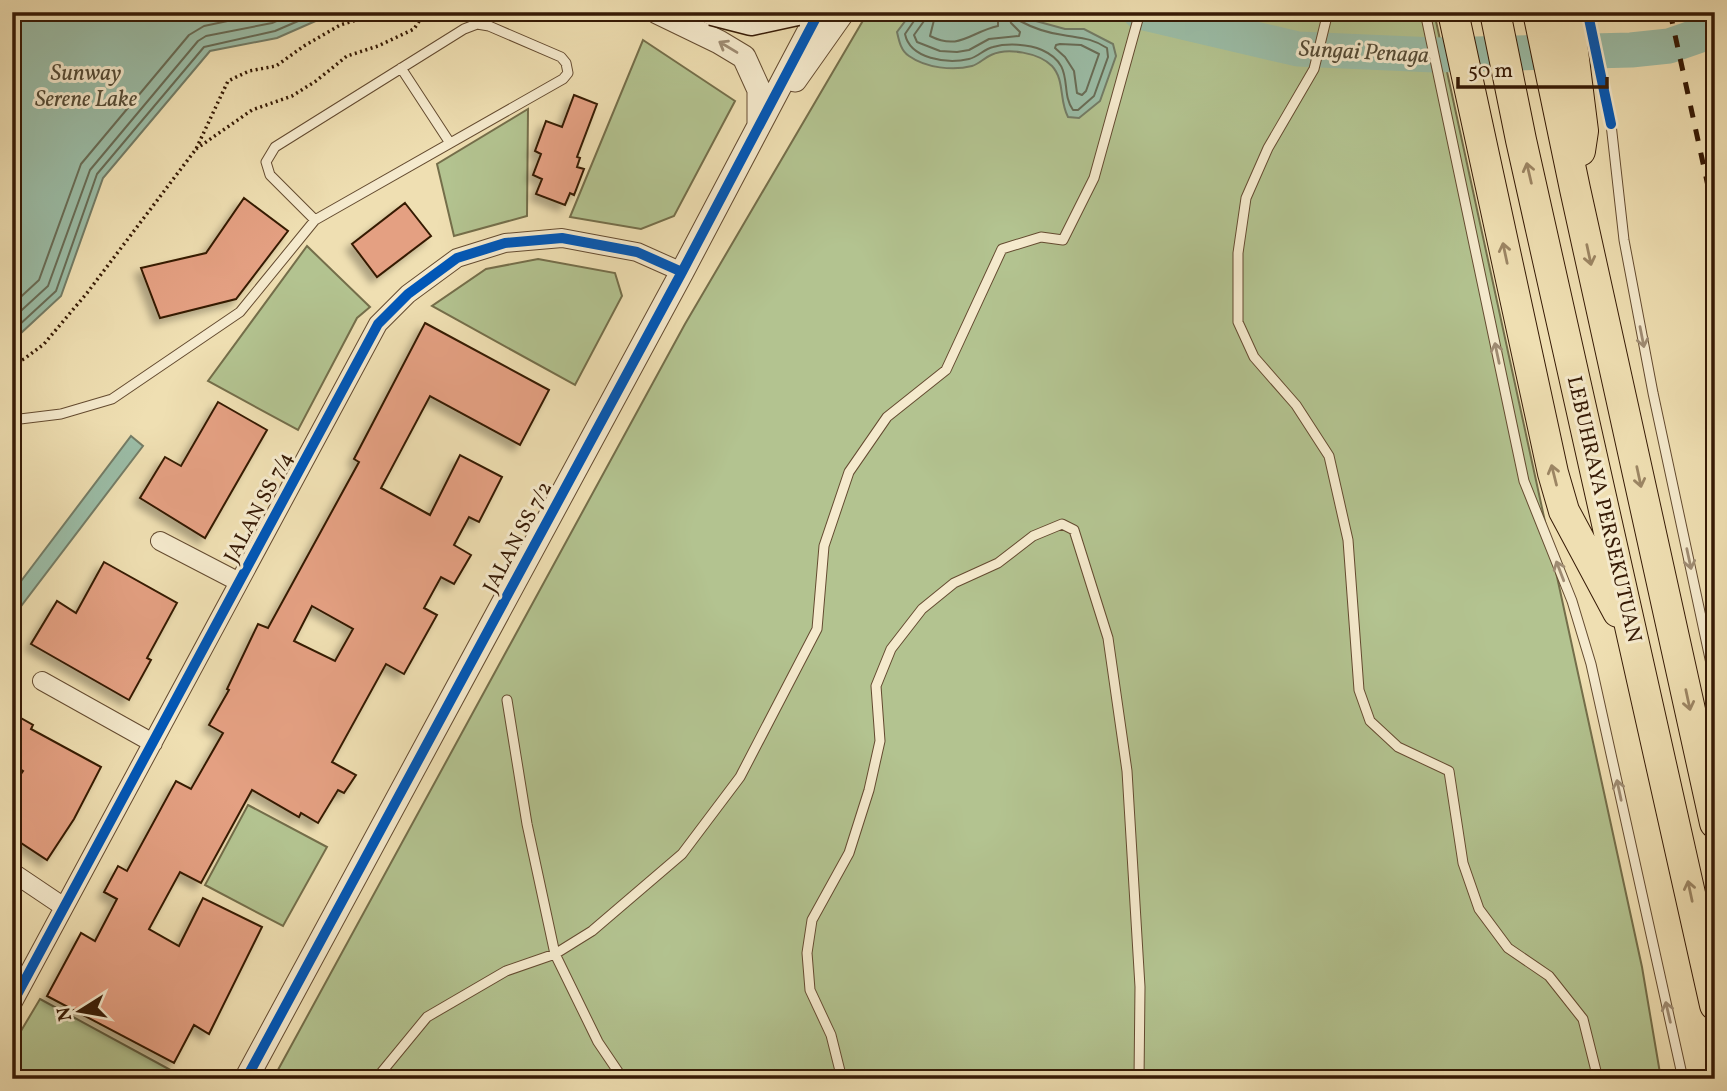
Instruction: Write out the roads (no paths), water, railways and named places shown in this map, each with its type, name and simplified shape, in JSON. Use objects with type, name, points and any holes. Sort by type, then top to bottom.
[{"type":"highway","points":[[1452,12],[1553,473],[1564,511],[1636,646]]},
{"type":"highway","name":"LEBUHRAYA PERSEKUTUAN","points":[[1495,12],[1521,140],[1715,1005]]},
{"type":"highway","name":"LEBUHRAYA PERSEKUTUAN","points":[[1538,12],[1715,822]]},
{"type":"highway","points":[[1575,189],[1583,131],[1578,90],[1581,13]]},
{"type":"main road","points":[[712,12],[751,22],[797,12]]},
{"type":"street","points":[[658,12],[695,23],[709,24],[743,18],[745,12]]},
{"type":"street","points":[[658,12],[719,41],[744,57],[759,90],[759,127]]},
{"type":"street","name":"JALAN SS 7/2","points":[[246,1079],[682,272],[819,12]]},
{"type":"street","name":"JALAN SS 7/2","points":[[759,127],[843,12]]},
{"type":"street","name":"JALAN SS 7/4","points":[[12,1004],[378,324],[408,294],[457,258],[505,243],[562,238],[637,252],[682,272]]},
{"type":"street","points":[[160,541],[239,582]]},
{"type":"street","points":[[42,681],[153,743]]},
{"type":"street","points":[[12,872],[64,907]]},
{"type":"lane","points":[[376,1079],[427,1017],[506,971],[555,954],[592,931],[682,854],[740,777],[817,629],[824,546],[849,472],[887,417],[946,370],[1002,249],[1041,237],[1063,240],[1094,178],[1140,12]]},
{"type":"lane","points":[[1328,12],[1314,69],[1268,148],[1246,198],[1238,253],[1238,322],[1254,356],[1296,405],[1328,456],[1348,540],[1359,690],[1370,721],[1398,747],[1449,771],[1463,863],[1479,909],[1508,948],[1549,976],[1583,1019],[1598,1079]]},
{"type":"lane","points":[[1425,12],[1524,481],[1572,601],[1591,664],[1683,1079]]},
{"type":"lane","points":[[1581,13],[1611,124],[1623,240],[1715,682]]},
{"type":"lane","points":[[12,419],[61,414],[112,399],[240,312],[315,220],[563,79],[568,73],[566,63],[561,57],[489,26],[477,24],[464,29],[401,68],[275,147],[266,162],[270,175],[315,220]]},
{"type":"lane","points":[[401,68],[450,143]]},
{"type":"lane","points":[[842,1079],[831,1035],[810,990],[807,953],[812,920],[849,853],[869,790],[880,741],[876,686],[891,649],[922,609],[954,583],[998,564],[1033,536],[1062,524],[1074,530],[1108,638],[1127,771],[1140,987],[1139,1079]]},
{"type":"lane","points":[[507,700],[527,824],[555,954],[598,1042],[623,1079]]},
{"type":"water","name":"Sunway Serene Lake","points":[[12,12],[336,12],[277,38],[210,51],[103,178],[61,296],[21,333],[12,336]]},
{"type":"water","points":[[912,12],[1024,15],[1065,29],[1084,29],[1113,44],[1116,56],[1100,101],[1079,118],[1068,117],[1059,78],[1052,66],[1039,58],[1006,52],[991,55],[972,66],[948,68],[931,66],[906,54],[897,32]]},
{"type":"water","points":[[131,436],[143,446],[12,618],[12,593]]},
{"type":"waterway","name":"Sungai Penaga","points":[[1140,12],[1298,49],[1435,55],[1631,50],[1669,46],[1715,30]]},
{"type":"railway","points":[[1670,12],[1715,218]]}]
